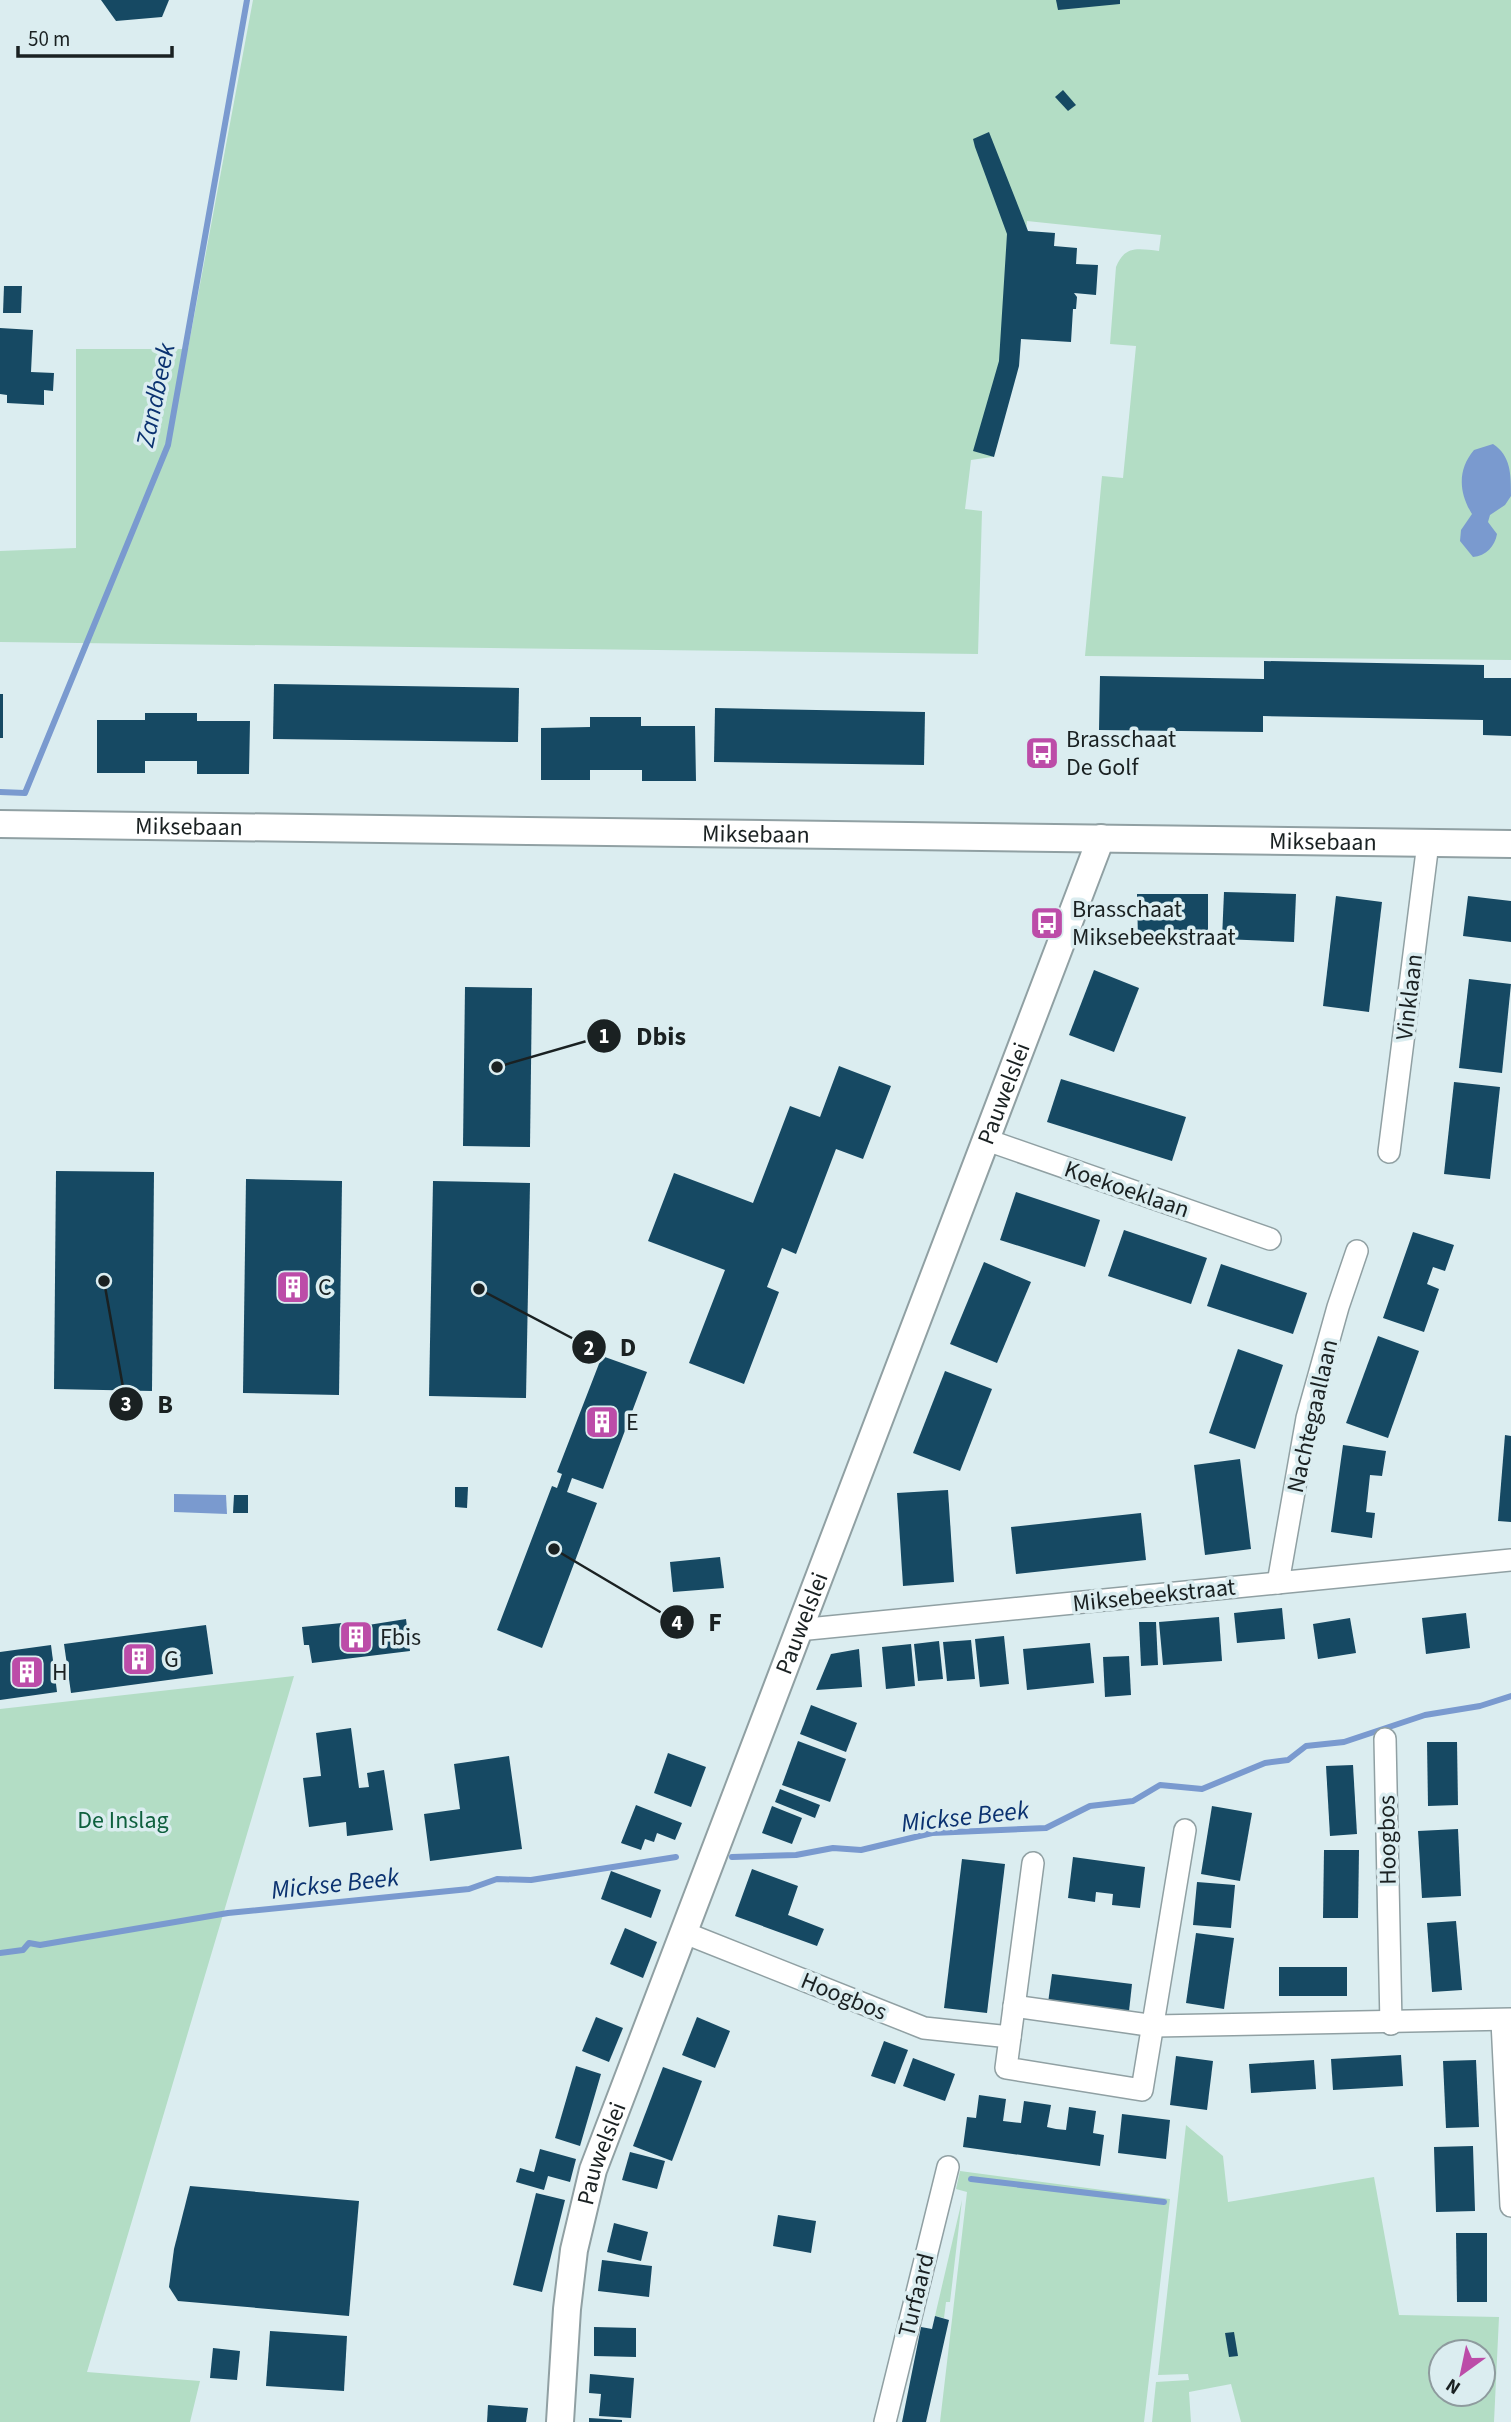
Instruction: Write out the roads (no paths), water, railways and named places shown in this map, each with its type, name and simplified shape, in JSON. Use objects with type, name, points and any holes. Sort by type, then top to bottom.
[{"type":"street","name":"Miksebaan","points":[[0,824],[1511,844]]},
{"type":"street","name":"Pauwelslei","points":[[560,2422],[567,2309],[574,2250],[593,2170],[1101,838]]},
{"type":"street","name":"Vinklaan","points":[[1389,1152],[1428,843]]},
{"type":"street","name":"Koekoeklaan","points":[[985,1139],[1270,1239]]},
{"type":"street","name":"Nachtegaallaan","points":[[1278,1583],[1307,1418],[1338,1307],[1357,1251]]},
{"type":"street","name":"Miksebeekstraat","points":[[798,1630],[1511,1560]]},
{"type":"street","name":"Hoogbos","points":[[1385,1739],[1391,2024]]},
{"type":"street","points":[[1033,1863],[1006,2068],[1142,2090],[1155,2026],[1185,1830]]},
{"type":"street","name":"Hoogbos","points":[[685,1933],[924,2028],[1010,2037]]},
{"type":"street","points":[[1014,2006],[1155,2026],[1506,2020],[1511,2206]]},
{"type":"street","name":"Turfaard","points":[[885,2422],[947,2167]]},
{"type":"water","points":[[1493,444],[1507,460],[1511,496],[1505,505],[1490,515],[1488,522],[1497,534],[1492,546],[1482,555],[1473,557],[1460,541],[1461,530],[1472,514],[1462,490],[1462,474],[1474,450]]},
{"type":"water","points":[[174,1494],[226,1495],[227,1514],[174,1512]]},
{"type":"waterway","name":"Zandbeek","points":[[0,792],[25,793],[168,445],[247,0]]},
{"type":"waterway","name":"Mickse Beek","points":[[732,1857],[796,1855],[833,1848],[861,1850],[932,1833],[1046,1828],[1090,1806],[1133,1801],[1160,1785],[1202,1789],[1265,1763],[1288,1760],[1306,1746],[1344,1742],[1425,1715],[1480,1706],[1511,1696]]},
{"type":"waterway","name":"Mickse Beek","points":[[0,1953],[23,1950],[29,1943],[40,1945],[228,1913],[469,1889],[497,1879],[531,1880],[676,1857]]},
{"type":"waterway","points":[[971,2179],[1164,2202]]},
{"type":"place","name":"Brasschaat De Golf","points":[[1042,753]]},
{"type":"place","name":"Brasschaat Miksebeekstraat","points":[[1047,923]]},
{"type":"place","name":"Dbis","points":[[497,1067]]},
{"type":"place","name":"B","points":[[104,1281]]},
{"type":"place","name":"C","points":[[293,1287]]},
{"type":"place","name":"D","points":[[479,1289]]},
{"type":"place","name":"E","points":[[602,1422]]},
{"type":"place","name":"F","points":[[554,1549]]},
{"type":"place","name":"Fbis","points":[[356,1637]]},
{"type":"place","name":"G","points":[[139,1659]]},
{"type":"place","name":"H","points":[[27,1672]]},
{"type":"park label","name":"De Inslag","points":[[123,1820]]}]
